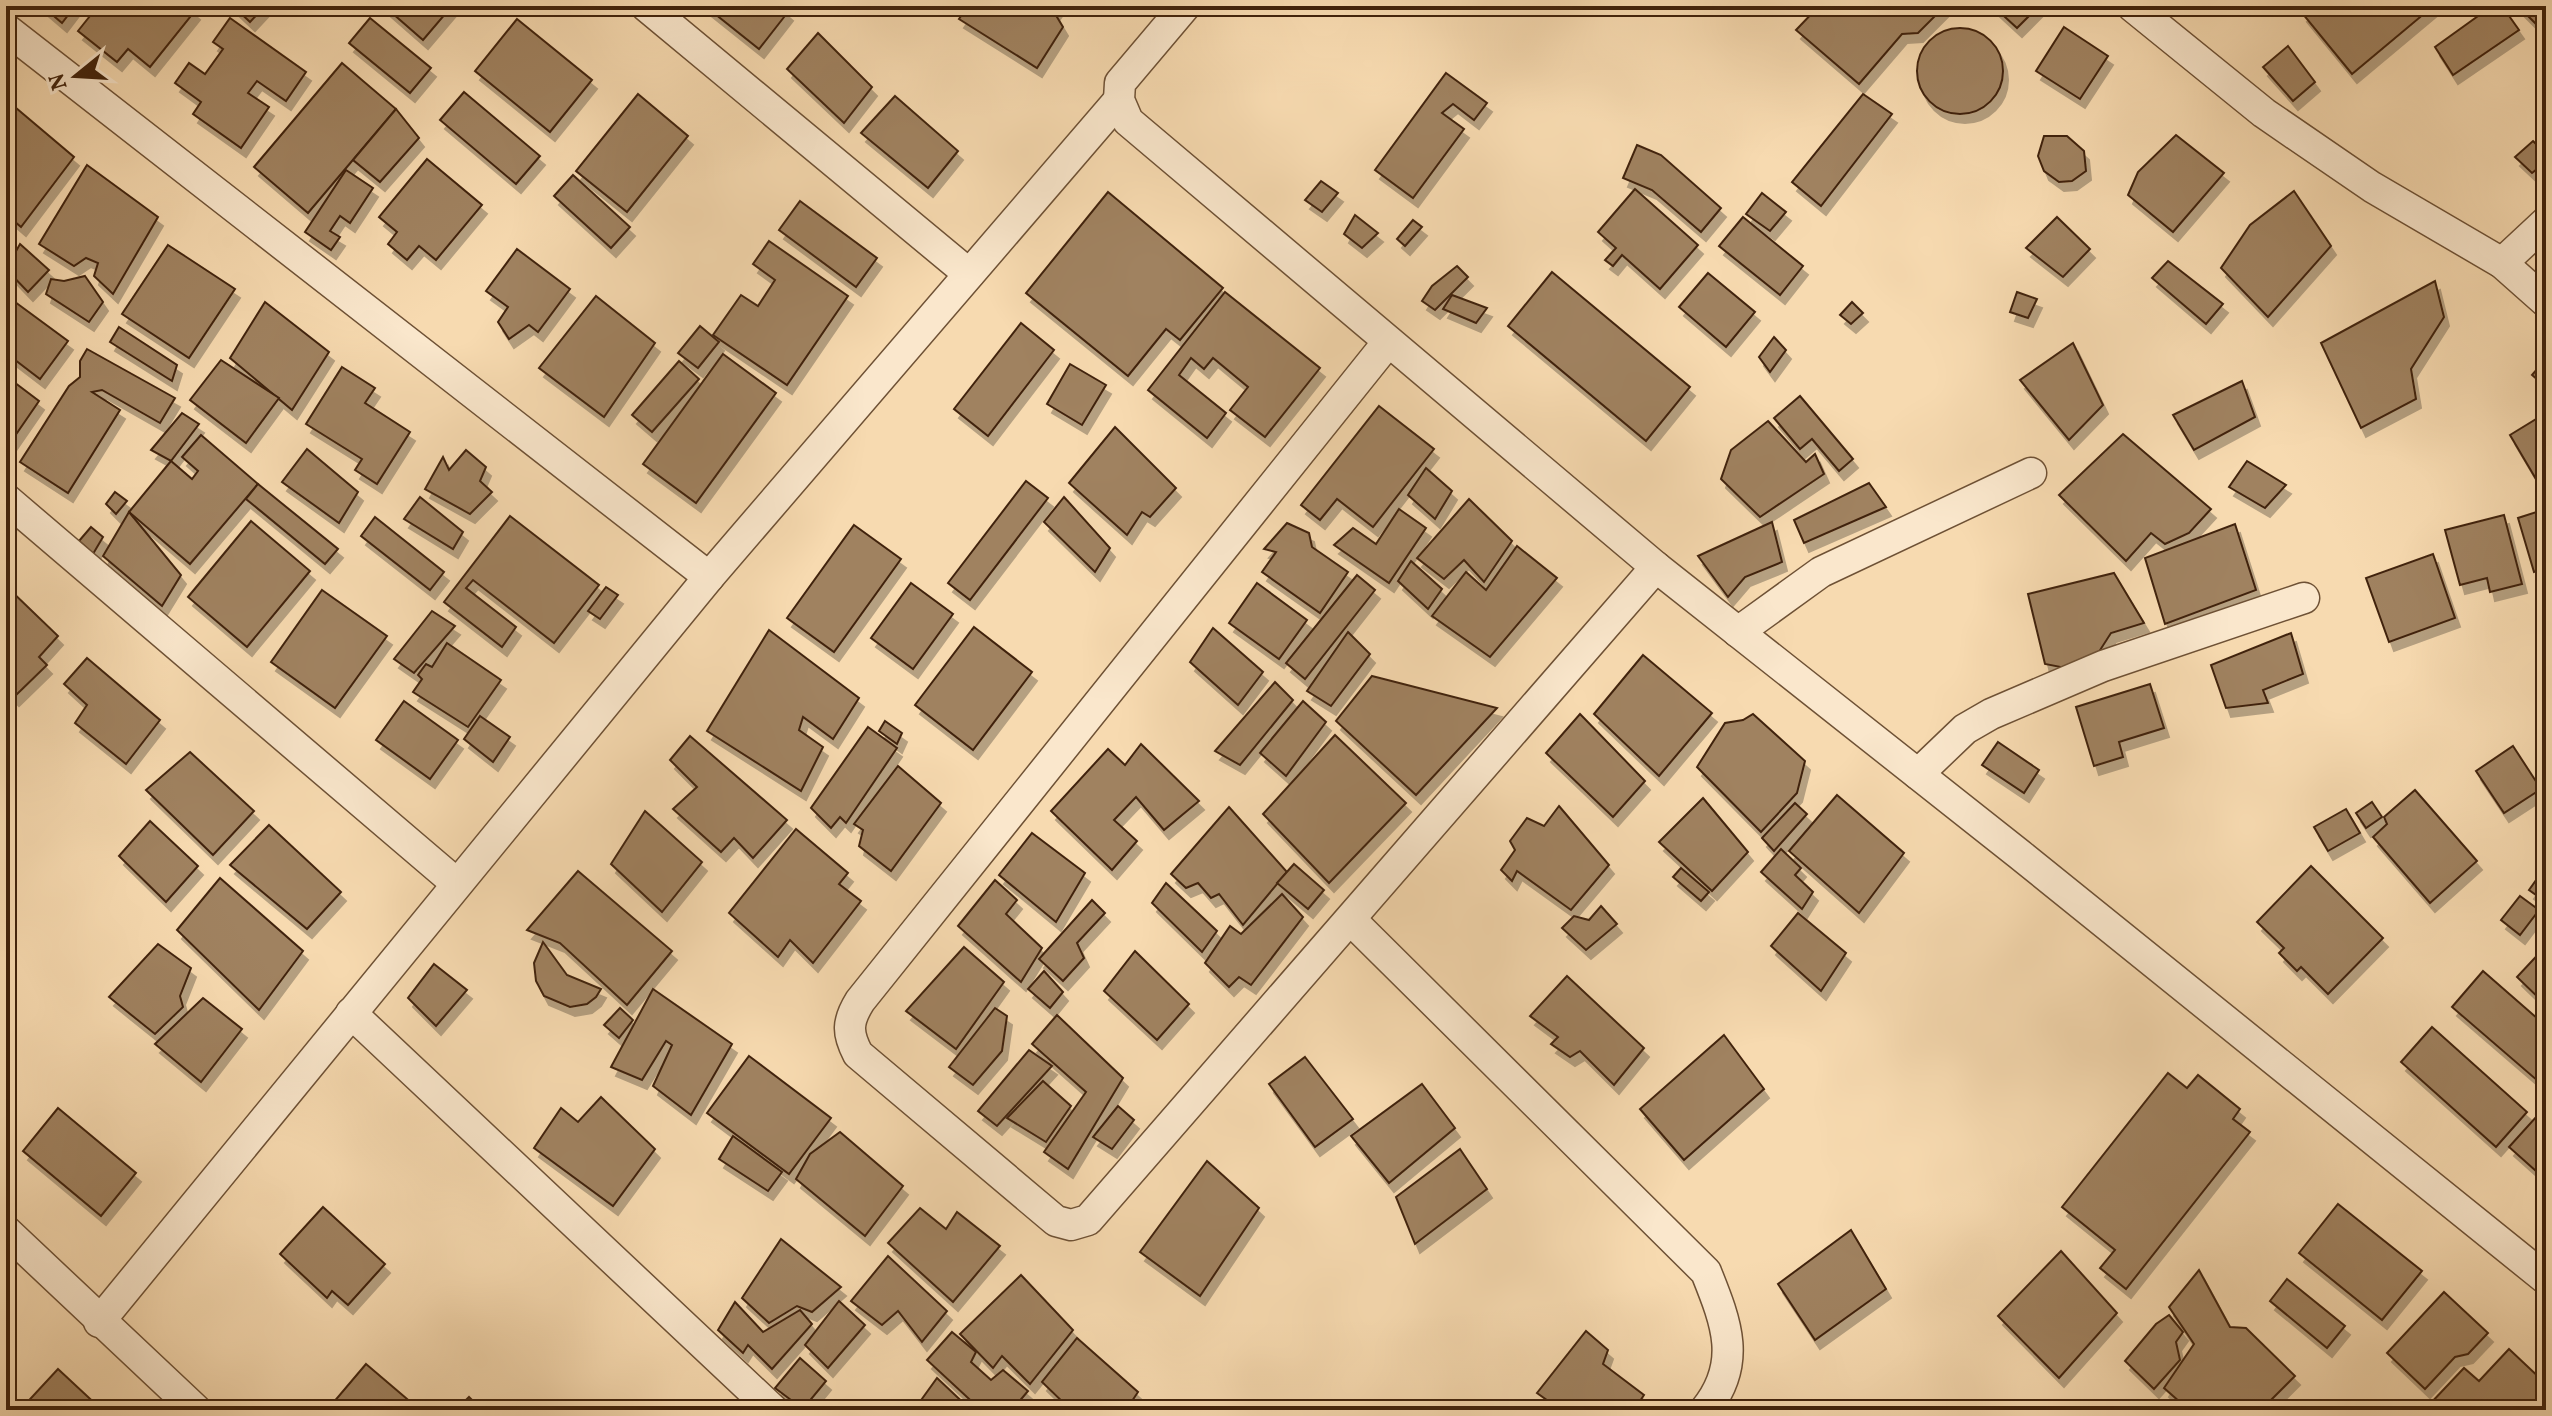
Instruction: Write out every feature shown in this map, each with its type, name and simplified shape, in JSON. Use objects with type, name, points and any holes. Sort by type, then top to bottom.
[{"type":"street","points":[[646,6],[969,274]]},
{"type":"street","points":[[1185,6],[1120,83],[1119,100],[1128,121],[1656,567],[2546,1279]]},
{"type":"street","points":[[2132,6],[2264,113],[2372,187],[2502,263],[2546,302]]},
{"type":"street","points":[[6,29],[709,577]]},
{"type":"street","points":[[99,1322],[709,577],[1119,100]]},
{"type":"street","points":[[2502,263],[2546,222]]},
{"type":"street","points":[[1388,342],[860,1001],[850,1018],[848,1036],[858,1054],[1056,1221],[1071,1225],[1088,1220],[1098,1212],[1656,567]]},
{"type":"street","points":[[1738,632],[1821,572],[2031,473]]},
{"type":"street","points":[[6,499],[456,883]]},
{"type":"street","points":[[1918,774],[1965,729],[1991,714],[2103,666],[2304,598]]},
{"type":"street","points":[[1351,920],[1706,1272],[1722,1313],[1730,1350],[1719,1393],[1705,1410]]},
{"type":"street","points":[[351,1013],[773,1410]]},
{"type":"street","points":[[6,1231],[99,1322],[196,1410]]},
{"type":"building","points":[[42,6],[75,6],[62,23]]},
{"type":"building","points":[[98,6],[189,6],[195,11],[150,67],[128,49],[117,62],[78,31]]},
{"type":"building","points":[[233,6],[265,6],[250,22]]},
{"type":"building","points":[[384,6],[452,6],[423,40]]},
{"type":"building","points":[[705,6],[781,6],[788,12],[759,49]]},
{"type":"building","points":[[968,6],[1042,9],[1058,6],[1054,12],[1063,27],[1037,68],[959,19]]},
{"type":"building","points":[[1819,6],[1945,6],[1918,33],[1902,34],[1859,84],[1796,30]]},
{"type":"building","points":[[1993,6],[2039,6],[2017,28]]},
{"type":"building","points":[[2311,6],[2431,8],[2352,74],[2302,13]]},
{"type":"building","points":[[2492,6],[2502,6],[2519,30],[2453,75],[2435,47]]},
{"type":"building","points":[[2518,6],[2546,6],[2546,34]]},
{"type":"building","points":[[230,18],[306,72],[286,101],[257,81],[248,93],[269,107],[241,148],[193,114],[201,102],[175,83],[189,63],[205,74],[223,49],[213,42]]},
{"type":"building","points":[[370,18],[431,68],[410,93],[349,43]]},
{"type":"building","points":[[517,19],[592,80],[550,132],[475,71]]},
{"type":"building","points":[[2064,27],[2108,56],[2080,99],[2036,71]]},
{"type":"building","points":[[1960,28],[1977,31],[1991,40],[2000,54],[2003,71],[2000,88],[1991,102],[1977,111],[1960,114],[1943,111],[1929,102],[1920,88],[1917,71],[1920,54],[1929,40],[1943,31]]},
{"type":"building","points":[[818,33],[872,87],[844,123],[787,69]]},
{"type":"building","points":[[2288,46],[2315,82],[2293,101],[2263,67]]},
{"type":"building","points":[[342,63],[396,109],[308,213],[254,167]]},
{"type":"building","points":[[1446,73],[1487,103],[1474,120],[1453,104],[1442,113],[1464,129],[1413,198],[1375,170]]},
{"type":"building","points":[[464,92],[540,156],[516,184],[440,120]]},
{"type":"building","points":[[638,94],[688,136],[627,212],[576,171]]},
{"type":"building","points":[[1863,94],[1892,114],[1821,206],[1792,182]]},
{"type":"building","points":[[895,96],[958,151],[928,188],[861,133]]},
{"type":"building","points":[[9,102],[74,157],[21,227],[6,214]]},
{"type":"building","points":[[396,109],[419,138],[380,182],[353,160]]},
{"type":"building","points":[[2176,135],[2224,173],[2173,232],[2128,195],[2138,172]]},
{"type":"building","points":[[2044,136],[2067,136],[2084,151],[2086,171],[2072,181],[2059,182],[2044,171],[2038,156]]},
{"type":"building","points":[[2533,141],[2546,154],[2546,162],[2532,173],[2515,157]]},
{"type":"building","points":[[1637,145],[1661,155],[1721,208],[1701,232],[1652,190],[1623,178]]},
{"type":"building","points":[[427,159],[482,205],[436,260],[419,246],[407,260],[388,244],[397,232],[379,217]]},
{"type":"building","points":[[87,165],[158,217],[113,294],[94,276],[98,263],[86,258],[74,266],[39,244]]},
{"type":"building","points":[[346,170],[373,188],[350,223],[340,216],[330,231],[340,237],[331,250],[305,232]]},
{"type":"building","points":[[573,175],[630,227],[611,248],[554,196]]},
{"type":"building","points":[[1321,181],[1338,193],[1322,212],[1305,200]]},
{"type":"building","points":[[1635,189],[1698,245],[1660,289],[1622,255],[1613,266],[1605,260],[1616,248],[1598,232]]},
{"type":"building","points":[[2294,191],[2331,246],[2268,317],[2221,268],[2250,225]]},
{"type":"building","points":[[1108,192],[1223,288],[1180,340],[1166,329],[1128,376],[1026,293]]},
{"type":"building","points":[[1762,193],[1786,212],[1770,231],[1746,214]]},
{"type":"building","points":[[800,201],[877,258],[856,287],[779,230]]},
{"type":"building","points":[[1355,215],[1378,233],[1362,248],[1344,234]]},
{"type":"building","points":[[1743,217],[1803,266],[1780,295],[1719,246]]},
{"type":"building","points":[[2057,217],[2090,249],[2063,277],[2026,248]]},
{"type":"building","points":[[1413,220],[1422,227],[1405,246],[1397,239]]},
{"type":"building","points":[[769,241],[848,296],[787,385],[713,335],[741,295],[758,306],[775,280],[753,264]]},
{"type":"building","points":[[20,244],[49,270],[28,292],[6,269]]},
{"type":"building","points":[[168,245],[235,289],[189,358],[122,314]]},
{"type":"building","points":[[517,249],[570,289],[538,332],[529,325],[509,339],[498,322],[508,307],[486,291]]},
{"type":"building","points":[[2168,261],[2223,304],[2206,324],[2152,278]]},
{"type":"building","points":[[1457,266],[1468,277],[1435,310],[1422,301],[1432,286]]},
{"type":"building","points":[[1552,272],[1690,387],[1646,441],[1508,326]]},
{"type":"building","points":[[1708,273],[1755,312],[1726,347],[1679,307]]},
{"type":"building","points":[[85,276],[103,302],[89,322],[46,294],[51,279],[64,281]]},
{"type":"building","points":[[2435,281],[2444,317],[2411,369],[2416,399],[2361,428],[2321,343]]},
{"type":"building","points":[[1225,292],[1320,368],[1265,437],[1230,410],[1248,387],[1213,358],[1204,369],[1191,358],[1179,375],[1226,413],[1207,438],[1148,390]]},
{"type":"building","points":[[2017,292],[2037,299],[2028,318],[2010,312]]},
{"type":"building","points":[[1452,295],[1487,308],[1476,323],[1443,309]]},
{"type":"building","points":[[596,296],[655,343],[604,417],[539,368]]},
{"type":"building","points":[[11,299],[68,341],[40,379],[6,353],[6,306]]},
{"type":"building","points":[[265,302],[329,352],[292,410],[230,358]]},
{"type":"building","points":[[1852,302],[1863,313],[1851,324],[1840,315]]},
{"type":"building","points":[[1021,323],[1054,350],[988,436],[954,409]]},
{"type":"building","points":[[700,326],[719,342],[698,368],[678,353]]},
{"type":"building","points":[[119,327],[177,365],[172,381],[110,342]]},
{"type":"building","points":[[1774,337],[1786,350],[1770,372],[1759,357]]},
{"type":"building","points":[[2073,343],[2103,405],[2069,440],[2020,380]]},
{"type":"building","points":[[87,349],[175,398],[160,423],[102,390],[92,392],[120,410],[68,493],[20,462],[69,386],[80,377],[80,361]]},
{"type":"building","points":[[723,354],[776,393],[696,503],[643,464]]},
{"type":"building","points":[[2546,359],[2546,387],[2532,375]]},
{"type":"building","points":[[221,360],[279,398],[246,443],[190,400]]},
{"type":"building","points":[[679,361],[699,379],[652,432],[632,415]]},
{"type":"building","points":[[1070,364],[1106,385],[1082,425],[1047,404]]},
{"type":"building","points":[[342,367],[375,388],[365,403],[410,432],[377,484],[355,470],[362,459],[306,424]]},
{"type":"building","points":[[6,376],[39,401],[6,449]]},
{"type":"building","points":[[2242,381],[2255,417],[2194,450],[2173,415]]},
{"type":"building","points":[[1800,396],[1853,459],[1839,471],[1812,439],[1800,449],[1774,418]]},
{"type":"building","points":[[1379,406],[1434,449],[1373,527],[1337,499],[1320,520],[1301,505]]},
{"type":"building","points":[[182,413],[199,424],[171,461],[151,450]]},
{"type":"building","points":[[2546,413],[2546,489],[2543,491],[2510,435]]},
{"type":"building","points":[[1768,421],[1806,462],[1815,454],[1824,474],[1760,517],[1721,479],[1731,450]]},
{"type":"building","points":[[1115,427],[1176,488],[1150,517],[1142,512],[1127,535],[1069,483]]},
{"type":"building","points":[[2123,434],[2211,509],[2189,533],[2165,544],[2151,533],[2126,561],[2059,495]]},
{"type":"building","points":[[201,435],[258,484],[190,564],[129,512],[171,461],[192,479],[198,471],[182,457]]},
{"type":"building","points":[[307,449],[358,492],[339,523],[282,482]]},
{"type":"building","points":[[466,450],[486,467],[480,481],[492,492],[470,514],[425,489],[443,457],[449,470]]},
{"type":"building","points":[[2247,461],[2286,485],[2265,508],[2229,487]]},
{"type":"building","points":[[1426,468],[1452,491],[1435,519],[1408,495]]},
{"type":"building","points":[[1026,481],[1048,498],[970,600],[948,583]]},
{"type":"building","points":[[1869,483],[1886,507],[1804,543],[1794,520]]},
{"type":"building","points":[[258,484],[338,549],[325,564],[246,499]]},
{"type":"building","points":[[115,492],[127,501],[116,514],[106,504]]},
{"type":"building","points":[[420,497],[463,532],[453,549],[404,519]]},
{"type":"building","points":[[1064,497],[1110,548],[1095,572],[1044,522]]},
{"type":"building","points":[[1469,499],[1512,541],[1484,582],[1464,560],[1444,579],[1417,558]]},
{"type":"building","points":[[1399,509],[1426,528],[1389,583],[1334,545],[1353,528],[1376,544]]},
{"type":"building","points":[[2546,509],[2546,568],[2534,572],[2518,518]]},
{"type":"building","points":[[129,512],[181,575],[162,606],[103,556]]},
{"type":"building","points":[[2504,515],[2522,584],[2490,592],[2487,578],[2460,585],[2445,530]]},
{"type":"building","points":[[510,516],[599,585],[554,643],[473,580],[466,588],[516,627],[502,647],[444,602]]},
{"type":"building","points":[[375,517],[444,572],[430,590],[361,536]]},
{"type":"building","points":[[251,521],[310,571],[247,647],[188,597]]},
{"type":"building","points":[[1772,522],[1782,562],[1745,577],[1728,597],[1698,556]]},
{"type":"building","points":[[1287,523],[1309,533],[1312,547],[1348,572],[1320,613],[1262,572],[1276,552],[1264,549]]},
{"type":"building","points":[[2235,524],[2256,590],[2165,624],[2145,558]]},
{"type":"building","points":[[854,525],[901,559],[834,652],[787,618]]},
{"type":"building","points":[[91,527],[103,537],[93,554],[79,541]]},
{"type":"building","points":[[1517,546],[1557,578],[1490,657],[1432,616],[1466,572],[1486,590]]},
{"type":"building","points":[[2433,554],[2455,618],[2389,642],[2366,578]]},
{"type":"building","points":[[1411,561],[1442,589],[1428,609],[1398,581]]},
{"type":"building","points":[[2114,573],[2144,623],[2111,633],[2086,672],[2045,664],[2028,594]]},
{"type":"building","points":[[1357,575],[1375,590],[1305,679],[1286,663]]},
{"type":"building","points":[[911,583],[953,614],[913,669],[871,638]]},
{"type":"building","points":[[1257,583],[1307,620],[1279,659],[1229,623]]},
{"type":"building","points":[[6,586],[58,636],[39,657],[47,665],[14,697],[6,689]]},
{"type":"building","points":[[606,587],[618,595],[600,619],[588,611]]},
{"type":"building","points":[[322,590],[387,636],[335,708],[271,662]]},
{"type":"building","points":[[432,611],[455,626],[414,673],[394,659]]},
{"type":"building","points":[[974,627],[1032,672],[973,750],[915,705]]},
{"type":"building","points":[[1213,628],[1263,672],[1238,705],[1190,662]]},
{"type":"building","points":[[769,630],[859,698],[833,739],[803,717],[799,730],[823,747],[801,791],[707,731]]},
{"type":"building","points":[[1348,632],[1370,654],[1331,706],[1307,691]]},
{"type":"building","points":[[2291,633],[2303,674],[2263,690],[2268,703],[2226,708],[2211,665]]},
{"type":"building","points":[[447,643],[501,680],[468,727],[413,692],[422,679],[418,675],[426,664],[432,667]]},
{"type":"building","points":[[1643,655],[1712,713],[1659,776],[1594,714]]},
{"type":"building","points":[[87,658],[160,720],[126,764],[75,723],[87,705],[64,684]]},
{"type":"building","points":[[1372,676],[1497,708],[1416,795],[1336,721]]},
{"type":"building","points":[[1275,682],[1293,700],[1240,765],[1215,751]]},
{"type":"building","points":[[2150,684],[2164,728],[2119,742],[2123,757],[2094,766],[2076,707]]},
{"type":"building","points":[[404,701],[458,740],[430,779],[376,740]]},
{"type":"building","points":[[1303,701],[1326,722],[1286,776],[1260,753]]},
{"type":"building","points":[[1580,714],[1645,781],[1613,817],[1546,753]]},
{"type":"building","points":[[1753,714],[1805,761],[1797,793],[1761,832],[1697,767],[1725,723],[1743,720]]},
{"type":"building","points":[[480,716],[510,737],[493,762],[464,739]]},
{"type":"building","points":[[885,721],[902,733],[897,744],[879,731]]},
{"type":"building","points":[[868,727],[897,748],[846,823],[840,817],[831,828],[811,808]]},
{"type":"building","points":[[1335,735],[1406,803],[1329,883],[1263,814]]},
{"type":"building","points":[[690,736],[787,820],[753,858],[734,838],[721,852],[673,809],[697,787],[670,760]]},
{"type":"building","points":[[1998,742],[2039,770],[2024,793],[1982,765]]},
{"type":"building","points":[[1141,744],[1199,801],[1164,830],[1136,797],[1114,820],[1137,841],[1112,870],[1051,811],[1108,749],[1125,765]]},
{"type":"building","points":[[2513,746],[2541,789],[2504,813],[2476,771]]},
{"type":"building","points":[[190,752],[254,811],[213,855],[146,790]]},
{"type":"building","points":[[898,766],[941,803],[891,871],[859,846],[863,830],[854,824]]},
{"type":"building","points":[[2415,790],[2477,861],[2430,903],[2373,837],[2387,824],[2384,817]]},
{"type":"building","points":[[1837,795],[1904,853],[1859,913],[1789,851]]},
{"type":"building","points":[[1703,798],[1748,852],[1712,891],[1659,842]]},
{"type":"building","points":[[2372,802],[2382,817],[2366,828],[2356,813]]},
{"type":"building","points":[[1795,803],[1807,814],[1774,851],[1762,838]]},
{"type":"building","points":[[1559,806],[1609,865],[1571,910],[1517,871],[1512,881],[1501,870],[1515,850],[1510,841],[1527,818],[1544,826]]},
{"type":"building","points":[[1229,807],[1287,872],[1243,925],[1219,894],[1211,898],[1198,883],[1186,888],[1171,874]]},
{"type":"building","points":[[2346,809],[2360,833],[2328,851],[2314,827]]},
{"type":"building","points":[[645,811],[702,862],[662,912],[611,864]]},
{"type":"building","points":[[150,821],[198,866],[166,902],[119,856]]},
{"type":"building","points":[[269,825],[341,892],[307,929],[230,865]]},
{"type":"building","points":[[796,829],[848,873],[839,884],[861,901],[813,963],[790,940],[778,957],[729,913]]},
{"type":"building","points":[[1032,833],[1085,873],[1056,922],[999,875]]},
{"type":"building","points":[[1781,849],[1801,868],[1795,875],[1813,892],[1802,909],[1761,872]]},
{"type":"building","points":[[1294,864],[1324,890],[1308,909],[1277,883]]},
{"type":"building","points":[[2311,866],[2383,938],[2328,994],[2301,967],[2297,971],[2279,953],[2284,948],[2257,922]]},
{"type":"building","points":[[2546,866],[2546,902],[2529,890]]},
{"type":"building","points":[[1681,868],[1709,892],[1701,901],[1673,877]]},
{"type":"building","points":[[578,871],[672,951],[627,1005],[560,943],[527,930]]},
{"type":"building","points":[[220,878],[303,951],[259,1010],[177,930]]},
{"type":"building","points":[[995,880],[1017,900],[1006,914],[1042,948],[1021,982],[958,926]]},
{"type":"building","points":[[1166,883],[1217,931],[1202,952],[1152,903]]},
{"type":"building","points":[[1282,894],[1303,917],[1251,985],[1239,977],[1229,987],[1205,963],[1230,926],[1241,934]]},
{"type":"building","points":[[2520,896],[2539,910],[2520,935],[2501,920]]},
{"type":"building","points":[[1092,900],[1105,913],[1077,943],[1084,958],[1063,981],[1039,959]]},
{"type":"building","points":[[1601,906],[1617,924],[1586,950],[1562,928],[1574,916],[1589,920]]},
{"type":"building","points":[[1798,913],[1846,953],[1821,991],[1771,946]]},
{"type":"building","points":[[543,942],[567,975],[601,989],[596,997],[587,1004],[570,1007],[544,996],[536,981],[534,963]]},
{"type":"building","points":[[158,944],[191,968],[180,996],[183,1007],[155,1034],[109,997]]},
{"type":"building","points":[[2546,946],[2546,1005],[2517,977]]},
{"type":"building","points":[[964,947],[1004,982],[956,1049],[906,1011]]},
{"type":"building","points":[[1135,951],[1189,1004],[1157,1040],[1104,991]]},
{"type":"building","points":[[434,964],[467,990],[436,1026],[408,998]]},
{"type":"building","points":[[1044,971],[1063,992],[1050,1008],[1028,989]]},
{"type":"building","points":[[2483,971],[2546,1026],[2546,1088],[2452,1007]]},
{"type":"building","points":[[1567,976],[1644,1048],[1614,1085],[1580,1051],[1570,1057],[1551,1044],[1558,1037],[1530,1016]]},
{"type":"building","points":[[653,989],[732,1044],[691,1115],[653,1086],[672,1045],[666,1041],[642,1080],[611,1067]]},
{"type":"building","points":[[203,998],[242,1029],[201,1082],[155,1044]]},
{"type":"building","points":[[620,1008],[633,1020],[619,1038],[604,1025]]},
{"type":"building","points":[[995,1008],[1007,1016],[1002,1051],[973,1085],[949,1067]]},
{"type":"building","points":[[1057,1015],[1123,1078],[1068,1169],[1044,1152],[1086,1092],[1032,1044]]},
{"type":"building","points":[[2432,1027],[2527,1112],[2496,1147],[2401,1062]]},
{"type":"building","points":[[1724,1035],[1764,1089],[1684,1160],[1640,1109]]},
{"type":"building","points":[[1029,1050],[1052,1066],[997,1126],[978,1111]]},
{"type":"building","points":[[749,1056],[831,1118],[789,1174],[707,1113]]},
{"type":"building","points":[[1305,1057],[1353,1119],[1315,1147],[1269,1084]]},
{"type":"building","points":[[2168,1073],[2187,1088],[2198,1075],[2240,1109],[2233,1119],[2250,1132],[2126,1289],[2100,1268],[2115,1250],[2062,1207]]},
{"type":"building","points":[[1043,1081],[1071,1106],[1046,1142],[1007,1118]]},
{"type":"building","points":[[1422,1084],[1455,1128],[1389,1183],[1351,1136]]},
{"type":"building","points":[[601,1097],[655,1149],[613,1206],[534,1148],[561,1108],[578,1122]]},
{"type":"building","points":[[1118,1106],[1134,1120],[1112,1149],[1093,1137]]},
{"type":"building","points":[[2546,1106],[2546,1180],[2509,1147]]},
{"type":"building","points":[[58,1108],[136,1173],[101,1216],[23,1151]]},
{"type":"building","points":[[840,1132],[903,1186],[865,1236],[796,1179],[810,1154]]},
{"type":"building","points":[[733,1136],[782,1172],[768,1191],[719,1159]]},
{"type":"building","points":[[1460,1149],[1487,1189],[1415,1244],[1396,1197]]},
{"type":"building","points":[[1207,1161],[1259,1208],[1200,1296],[1140,1252]]},
{"type":"building","points":[[2338,1204],[2422,1271],[2382,1320],[2299,1253]]},
{"type":"building","points":[[323,1207],[385,1264],[348,1305],[332,1291],[327,1298],[280,1254]]},
{"type":"building","points":[[920,1208],[946,1229],[957,1212],[1000,1246],[953,1302],[888,1243]]},
{"type":"building","points":[[1851,1230],[1886,1289],[1815,1340],[1778,1284]]},
{"type":"building","points":[[781,1239],[841,1287],[812,1312],[797,1306],[769,1323],[742,1298]]},
{"type":"building","points":[[2061,1251],[2117,1313],[2059,1378],[1998,1316]]},
{"type":"building","points":[[888,1256],[947,1311],[922,1342],[898,1311],[882,1325],[851,1301]]},
{"type":"building","points":[[2199,1270],[2230,1327],[2246,1328],[2295,1376],[2261,1410],[2189,1410],[2164,1388],[2194,1344],[2169,1307]]},
{"type":"building","points":[[1021,1275],[1073,1330],[1030,1384],[1002,1356],[993,1368],[960,1334]]},
{"type":"building","points":[[2287,1279],[2345,1326],[2327,1348],[2270,1301]]},
{"type":"building","points":[[2444,1292],[2488,1333],[2468,1354],[2455,1357],[2425,1389],[2387,1353]]},
{"type":"building","points":[[839,1301],[865,1325],[828,1368],[805,1345]]},
{"type":"building","points":[[735,1302],[763,1332],[800,1310],[812,1324],[772,1369],[748,1345],[743,1353],[718,1330]]},
{"type":"building","points":[[2169,1315],[2183,1332],[2176,1342],[2180,1360],[2154,1389],[2125,1361],[2156,1324]]},
{"type":"building","points":[[1586,1331],[1608,1350],[1603,1364],[1644,1395],[1634,1410],[1561,1410],[1537,1393]]},
{"type":"building","points":[[952,1332],[976,1352],[971,1362],[991,1380],[1003,1370],[1028,1391],[1012,1410],[981,1410],[927,1360]]},
{"type":"building","points":[[1077,1338],[1138,1392],[1126,1410],[1071,1410],[1042,1382]]},
{"type":"building","points":[[2509,1349],[2546,1384],[2546,1400],[2537,1410],[2435,1410],[2429,1405],[2464,1368],[2479,1381]]},
{"type":"building","points":[[800,1358],[826,1381],[803,1409],[775,1388]]},
{"type":"building","points":[[366,1364],[420,1410],[327,1410]]},
{"type":"building","points":[[58,1369],[101,1409],[20,1410]]},
{"type":"building","points":[[937,1378],[971,1410],[914,1410]]},
{"type":"building","points":[[469,1397],[482,1410],[456,1410]]}]
